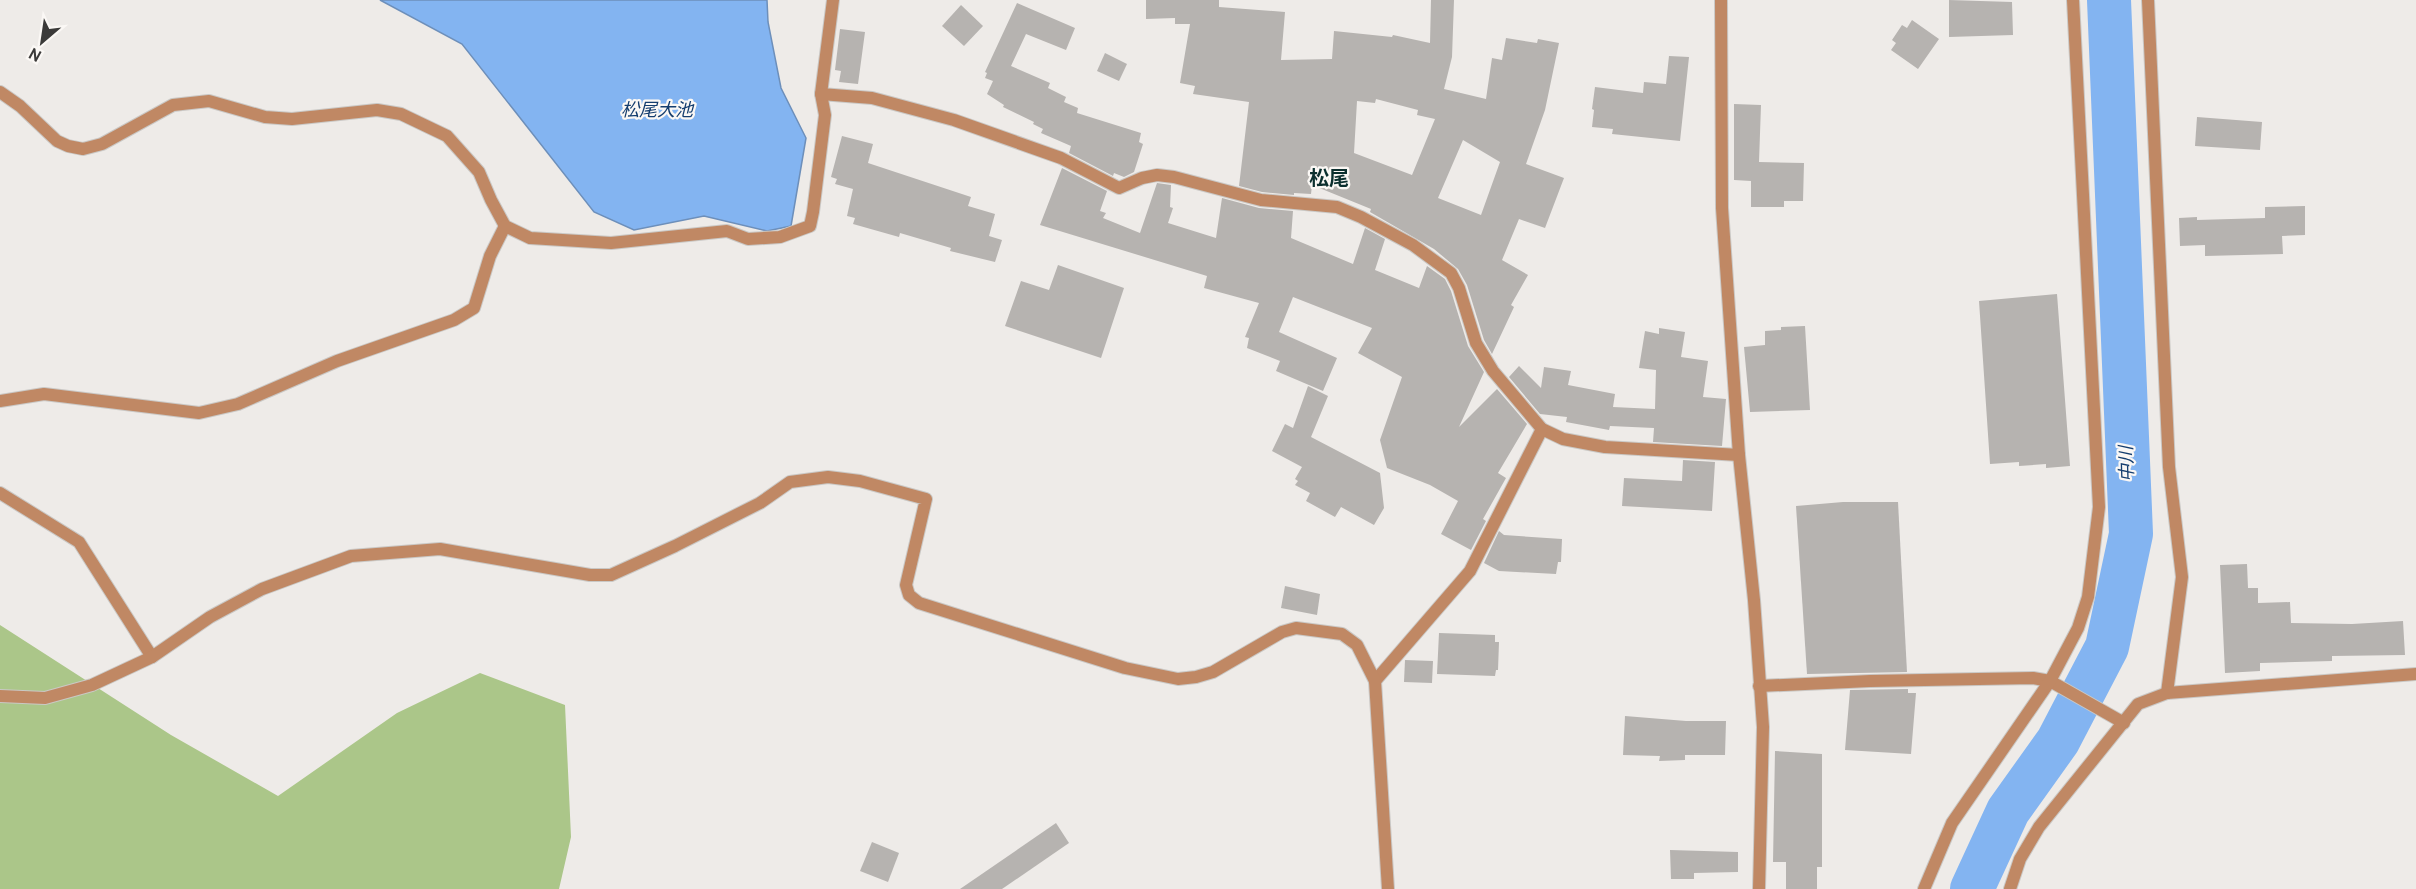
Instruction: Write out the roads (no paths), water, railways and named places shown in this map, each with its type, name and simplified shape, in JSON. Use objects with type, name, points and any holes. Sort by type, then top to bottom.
[{"type":"street","points":[[0,92],[20,106],[57,141],[83,149],[102,144],[173,105],[209,101],[265,117],[292,118],[377,110],[401,114],[423,122],[447,136],[479,172],[505,226],[530,238],[612,243],[727,231],[748,239],[780,237],[810,226],[823,146],[825,115],[821,94],[833,0]]},
{"type":"street","points":[[1721,0],[1722,208],[1739,456],[1754,600],[1763,727],[1759,889]]},
{"type":"street","points":[[1924,889],[1952,823],[2055,684],[2088,597],[2099,507],[2073,0]]},
{"type":"street","points":[[2148,0],[2169,467],[2182,577],[2167,693]]},
{"type":"street","points":[[821,94],[873,98],[954,120],[1061,158],[1119,188],[1142,178],[1157,175],[1174,177],[1261,200],[1337,207],[1413,245],[1451,273],[1459,288],[1476,343],[1493,370],[1542,429],[1563,439],[1605,447],[1739,456]]},
{"type":"street","points":[[0,401],[44,394],[199,413],[238,404],[337,360],[453,320],[474,308],[490,256],[505,226]]},
{"type":"street","points":[[1375,681],[1470,571],[1542,429]]},
{"type":"street","points":[[0,696],[45,698],[92,685],[152,657],[210,617],[262,589],[351,556],[440,549],[590,575],[611,575],[760,503],[790,482],[828,477],[860,481],[926,499],[906,585],[909,595],[919,603],[1125,668],[1178,679],[1213,672],[1296,627],[1342,634],[1357,645],[1375,681],[1388,889]]},
{"type":"street","points":[[0,493],[79,542],[152,657]]},
{"type":"street","points":[[2010,889],[2020,858],[2039,827],[2138,704],[2167,693],[2416,674]]},
{"type":"street","points":[[1759,686],[2021,678],[2055,684],[2124,723]]},
{"type":"water","name":"松尾大池","points":[[380,0],[767,0],[768,22],[781,88],[806,138],[791,226],[767,231],[704,216],[634,230],[594,212],[462,44]]},
{"type":"waterway","name":"中川","points":[[1972,889],[2008,811],[2058,741],[2107,647],[2131,534],[2109,0]]},
{"type":"district","name":"松尾","points":[[1329,180]]}]
